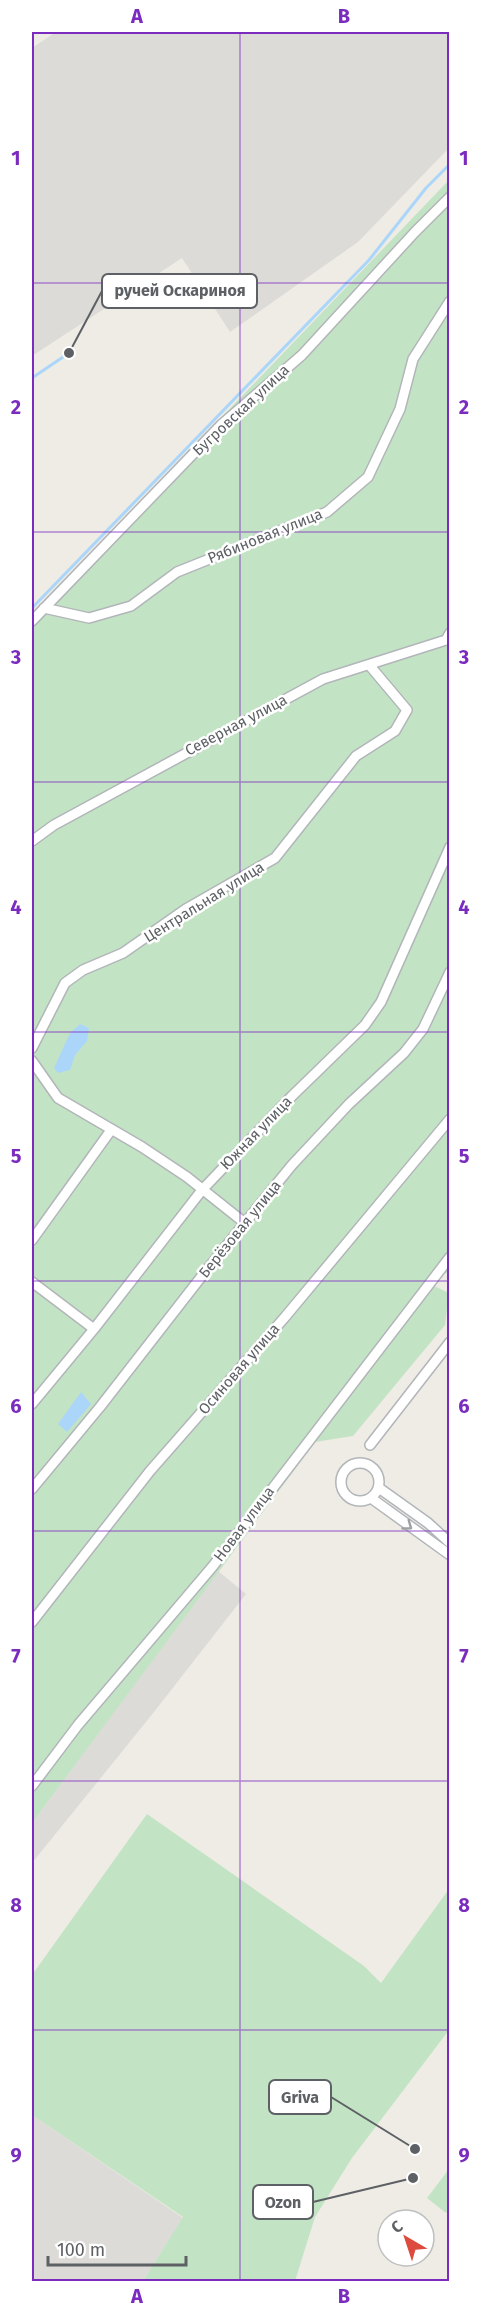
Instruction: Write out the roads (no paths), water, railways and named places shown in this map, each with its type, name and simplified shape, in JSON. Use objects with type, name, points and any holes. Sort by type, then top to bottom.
[{"type":"street","name":"Бугровская улица","points":[[32,621],[221,425],[302,355],[450,197]]},
{"type":"street","name":"Рябиновая улица","points":[[44,608],[89,618],[131,606],[177,572],[327,512],[368,477],[400,409],[413,359],[450,301]]},
{"type":"street","name":"Северная улица","points":[[32,841],[54,825],[323,679],[446,640],[450,633]]},
{"type":"street","name":"Центральная улица","points":[[32,1047],[65,983],[83,970],[123,953],[186,909],[275,858],[356,756],[395,731],[407,710],[369,666]]},
{"type":"street","name":"Южная улица","points":[[32,1404],[94,1329],[202,1190],[291,1097],[365,1025],[381,1002],[450,847]]},
{"type":"street","name":"Берёзовая улица","points":[[32,1489],[100,1407],[205,1272],[308,1148],[349,1104],[404,1053],[423,1029],[450,972]]},
{"type":"street","points":[[32,1061],[58,1098],[142,1147],[186,1177],[246,1224]]},
{"type":"street","name":"Осиновая улица","points":[[32,1622],[150,1471],[285,1317],[450,1119]]},
{"type":"street","points":[[32,1240],[111,1130]]},
{"type":"street","name":"Новая улица","points":[[32,1786],[78,1725],[213,1566],[450,1257]]},
{"type":"street","points":[[32,1282],[94,1329]]},
{"type":"street","points":[[370,1446],[450,1342]]},
{"type":"street","points":[[356,1463],[370,1465],[378,1475],[379,1488],[371,1498],[358,1501],[346,1495],[341,1483],[345,1470],[356,1463]]},
{"type":"street","points":[[379,1488],[428,1523],[450,1543]]},
{"type":"street","points":[[371,1498],[450,1555]]},
{"type":"water","points":[[80,1024],[89,1028],[87,1041],[75,1055],[70,1070],[58,1073],[54,1068],[70,1033]]},
{"type":"water","points":[[81,1392],[91,1404],[67,1432],[58,1424]]},
{"type":"waterway","points":[[32,608],[369,260],[426,188],[450,164]]},
{"type":"waterway","points":[[32,378],[69,353]]},
{"type":"place","name":"ручей Оскариноя","points":[[69,353]]},
{"type":"place","name":"Griva","points":[[415,2149]]},
{"type":"place","name":"Ozon","points":[[413,2178]]}]
